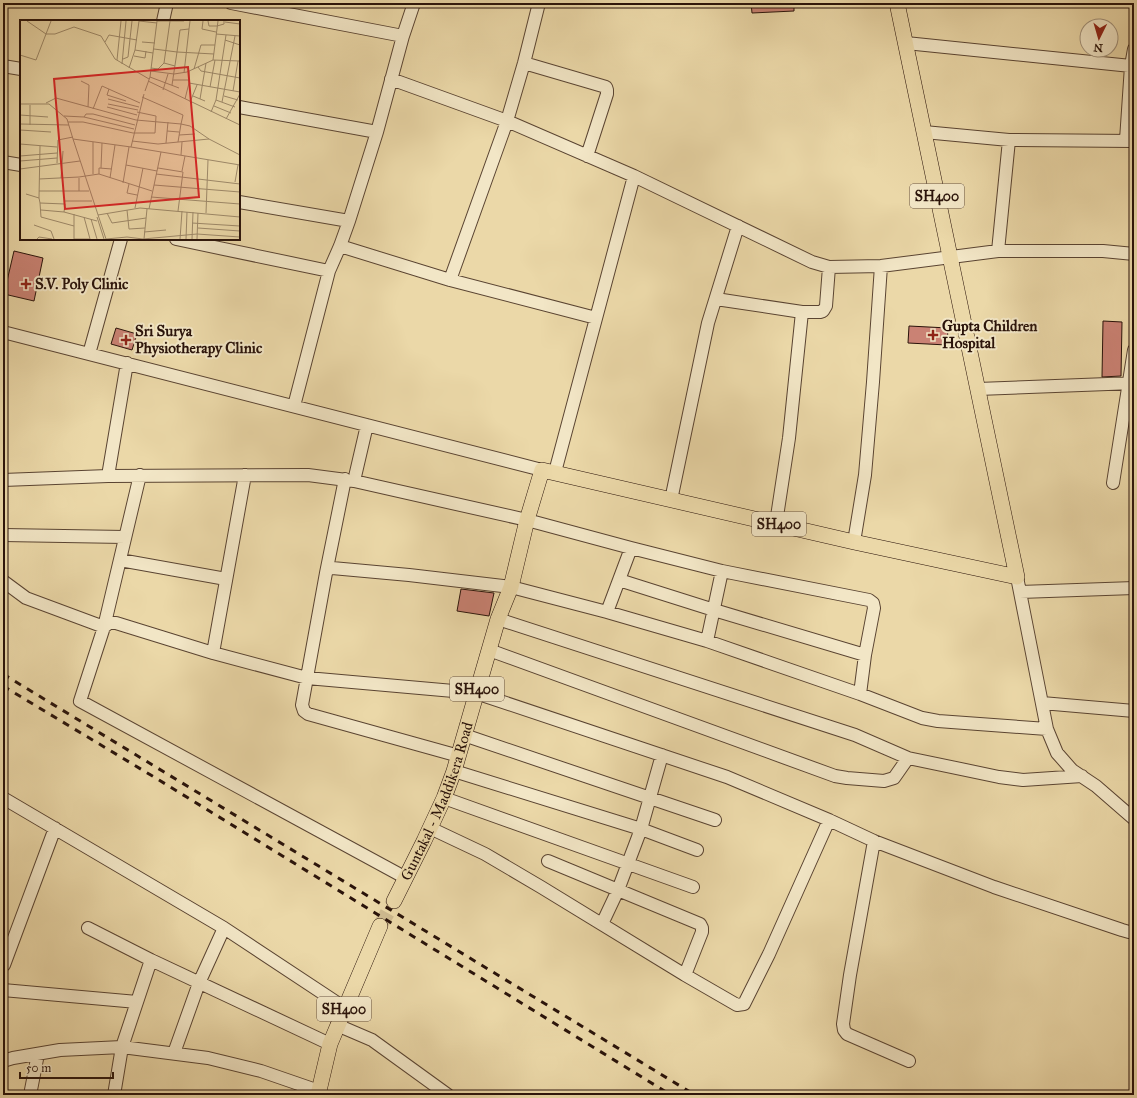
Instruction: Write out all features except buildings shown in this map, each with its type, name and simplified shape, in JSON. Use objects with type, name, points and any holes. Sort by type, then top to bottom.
[{"type":"main road","name":"SH400","points":[[549,471],[776,523],[1018,584],[906,43],[896,3]]},
{"type":"main road","name":"Guntakal - Maddikera Road","points":[[394,901],[444,798],[454,771],[498,619],[511,587],[528,520],[549,471]]},
{"type":"main road","name":"SH400","points":[[318,1093],[330,1044],[337,1025],[380,926]]},
{"type":"street","points":[[163,20],[167,3]]},
{"type":"street","points":[[231,3],[404,36]]},
{"type":"street","points":[[294,406],[329,271],[349,221],[377,132],[414,3]]},
{"type":"street","points":[[450,280],[506,121],[524,63],[539,3]]},
{"type":"street","points":[[906,43],[1131,66]]},
{"type":"street","points":[[924,132],[1009,140],[1130,141],[1131,66],[1134,50]]},
{"type":"street","points":[[524,63],[606,87],[607,94],[587,156]]},
{"type":"street","points":[[3,66],[20,69]]},
{"type":"street","points":[[391,79],[506,121],[634,176],[812,262],[829,267],[881,266],[998,251],[1103,251],[1134,254]]},
{"type":"street","points":[[240,107],[377,132]]},
{"type":"street","points":[[998,251],[1009,140]]},
{"type":"street","points":[[3,162],[20,165]]},
{"type":"street","points":[[3,332],[549,471],[596,318],[634,176]]},
{"type":"street","points":[[240,202],[349,221]]},
{"type":"street","points":[[671,500],[708,322],[738,226]]},
{"type":"street","points":[[89,354],[121,240]]},
{"type":"street","points":[[181,240],[329,271]]},
{"type":"street","points":[[340,246],[450,280],[596,318]]},
{"type":"street","points":[[854,542],[865,475],[881,266]]},
{"type":"street","points":[[716,299],[802,312],[820,312],[823,311],[826,306],[829,267]]},
{"type":"street","points":[[776,523],[789,438],[802,312]]},
{"type":"street","points":[[1113,483],[1132,383],[1134,350]]},
{"type":"street","points":[[108,476],[127,363]]},
{"type":"street","points":[[978,389],[1132,383]]},
{"type":"street","points":[[367,425],[350,480],[326,572],[302,705],[304,711],[308,714],[459,756]]},
{"type":"street","points":[[140,475],[104,627],[80,701],[406,878]]},
{"type":"street","points":[[3,480],[140,475],[308,475],[350,480],[528,520],[722,571],[869,600],[873,603],[874,608],[865,654],[860,694]]},
{"type":"street","points":[[213,653],[245,475]]},
{"type":"street","points":[[3,535],[125,538]]},
{"type":"street","points":[[607,612],[631,548]]},
{"type":"street","points":[[120,560],[226,579]]},
{"type":"street","points":[[326,572],[328,569],[332,568],[511,587],[707,640],[860,694],[922,718],[938,721],[1047,729]]},
{"type":"street","points":[[707,640],[722,571]]},
{"type":"street","points":[[618,580],[865,654]]},
{"type":"street","points":[[3,581],[26,598],[104,627]]},
{"type":"street","points":[[1134,588],[1018,584],[1047,729],[1057,753],[1072,770],[1096,786],[1134,819]]},
{"type":"street","points":[[498,619],[855,735],[908,758],[999,777],[1023,780],[1082,776]]},
{"type":"street","points":[[104,627],[109,624],[116,623],[213,653],[307,678],[476,693],[728,777],[874,841],[994,887],[1122,930],[1134,932]]},
{"type":"street","points":[[489,650],[835,776],[884,781],[890,780],[894,778],[908,758]]},
{"type":"street","points":[[1042,703],[1134,711]]},
{"type":"street","points":[[464,735],[715,820]]},
{"type":"street","points":[[602,924],[618,890],[641,829],[662,755]]},
{"type":"street","points":[[454,771],[641,829],[697,850]]},
{"type":"street","points":[[444,798],[693,887]]},
{"type":"street","points":[[5,802],[55,828],[224,928],[345,1008]]},
{"type":"street","points":[[430,828],[485,854],[737,1005],[744,1004],[769,954],[829,820]]},
{"type":"street","points":[[3,968],[55,828]]},
{"type":"street","points":[[874,841],[842,1024],[844,1030],[848,1034],[909,1061]]},
{"type":"street","points":[[548,861],[700,924],[702,932],[685,975]]},
{"type":"street","points":[[88,928],[151,960],[330,1044]]},
{"type":"street","points":[[174,1053],[200,983],[224,928]]},
{"type":"street","points":[[114,1095],[122,1047],[151,960]]},
{"type":"street","points":[[3,990],[137,1002]]},
{"type":"street","points":[[337,1025],[372,1040],[448,1095]]},
{"type":"street","points":[[3,1062],[13,1058],[60,1050],[122,1047],[208,1058],[261,1071],[318,1093]]},
{"type":"street","points":[[30,1095],[38,1054]]},
{"type":"tunnel","points":[[380,926],[394,901]]},
{"type":"railway","points":[[3,674],[695,1095]]},
{"type":"railway","points":[[3,686],[159,780],[671,1095]]},
{"type":"place","name":"S.V. Poly Clinic","points":[[26,284]]},
{"type":"place","name":"Gupta Children Hospital","points":[[933,335]]},
{"type":"place","name":"Sri Surya Physiotherapy Clinic","points":[[126,340]]}]
